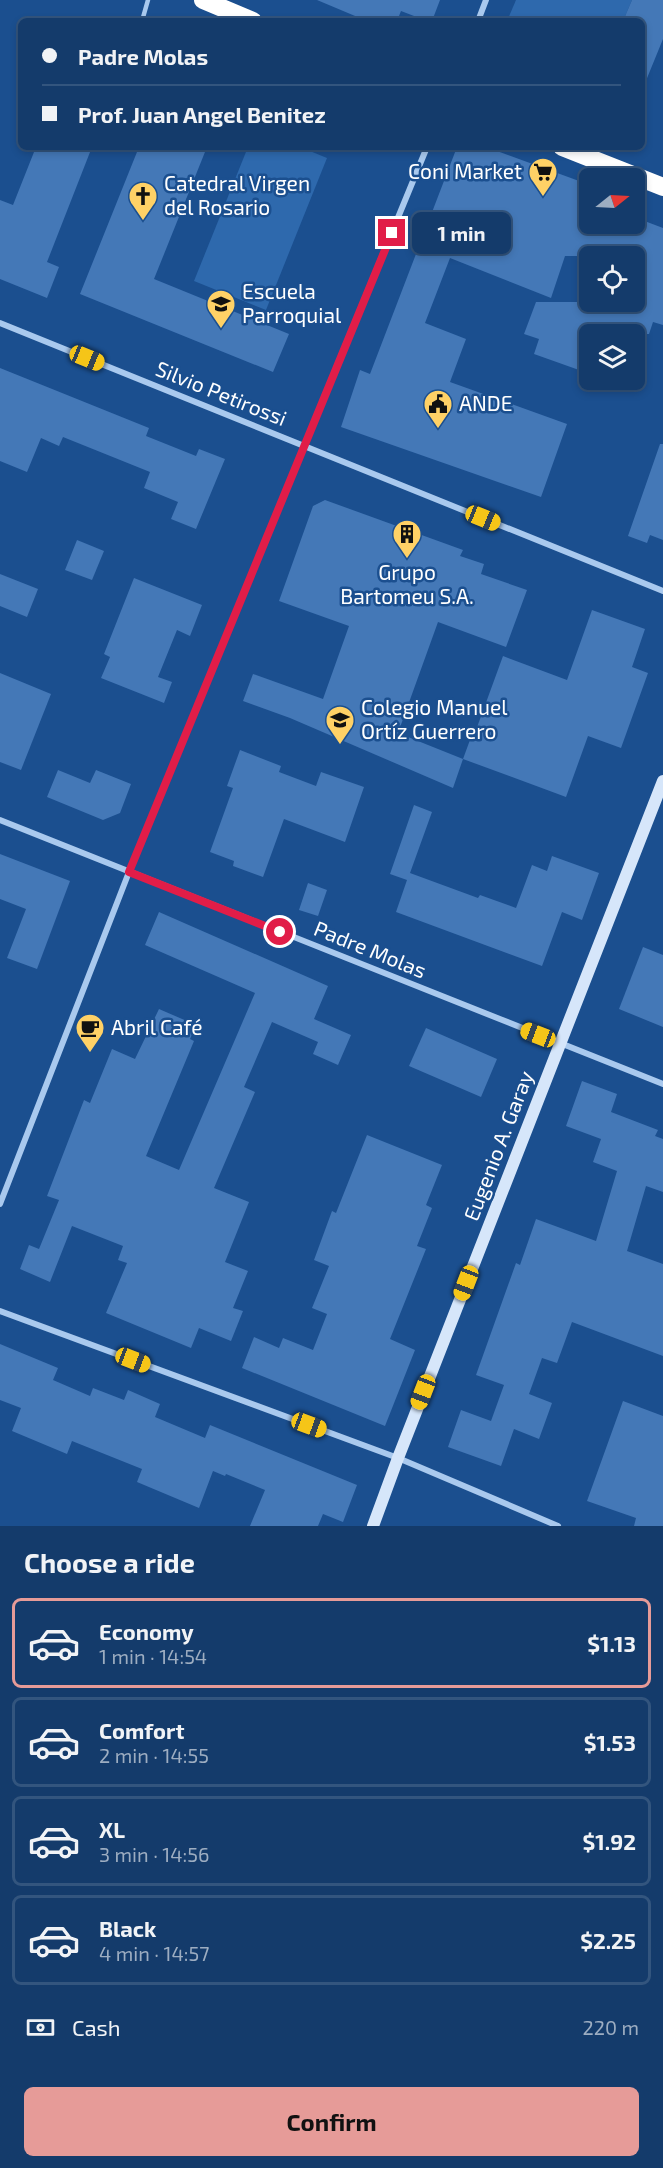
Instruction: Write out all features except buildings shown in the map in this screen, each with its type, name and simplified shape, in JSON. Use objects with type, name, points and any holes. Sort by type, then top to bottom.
[{"type":"highway","points":[[203,0],[246,18]]},
{"type":"highway","points":[[570,150],[663,187]]},
{"type":"street","points":[[479,18],[486,0]]},
{"type":"street","points":[[0,1204],[129,872],[427,150]]},
{"type":"street","name":"Silvio Petirossi","points":[[0,323],[663,591]]},
{"type":"street","name":"Eugenio A. Garay","points":[[373,1526],[663,782]]},
{"type":"street","name":"Padre Molas","points":[[0,820],[663,1084]]},
{"type":"street","points":[[0,1311],[398,1458],[558,1526]]},
{"type":"lane","points":[[143,18],[148,0]]},
{"type":"shaded area","points":[[516,0],[632,0],[624,18],[508,18]]},
{"type":"shaded area","points":[[247,150],[307,150],[327,158],[266,310],[194,281]]},
{"type":"place","name":"Coni Market","points":[[543,198]]},
{"type":"place","name":"Catedral Virgen del Rosario","points":[[143,222]]},
{"type":"place","name":"Escuela Parroquial","points":[[221,330]]},
{"type":"place","name":"ANDE","points":[[438,430]]},
{"type":"place","name":"Grupo Bartomeu S.A.","points":[[407,560]]},
{"type":"place","name":"Colegio Manuel Ortíz Guerrero","points":[[340,746]]},
{"type":"place","name":"Abril Café","points":[[90,1054]]},
{"type":"route","points":[[280,932],[129,872],[392,233]]}]
